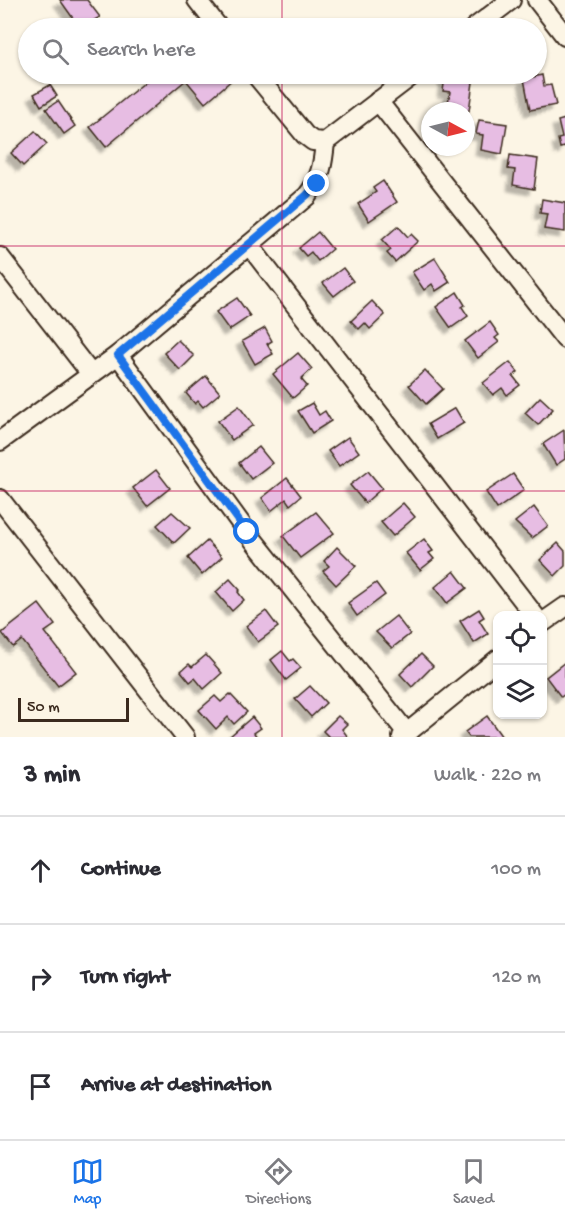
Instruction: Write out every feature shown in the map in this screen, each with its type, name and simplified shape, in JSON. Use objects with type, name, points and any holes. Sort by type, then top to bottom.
[{"type":"street","points":[[197,0],[211,18]]},
{"type":"street","points":[[487,18],[511,0]]},
{"type":"street","points":[[537,0],[565,36]]},
{"type":"street","points":[[263,84],[304,135],[313,141],[325,142],[401,84]]},
{"type":"street","points":[[378,101],[565,339]]},
{"type":"street","points":[[0,441],[118,355],[307,195],[317,184],[322,170],[325,142]]},
{"type":"street","points":[[249,245],[532,611]]},
{"type":"street","points":[[0,257],[91,374]]},
{"type":"street","points":[[118,355],[247,532],[404,735],[493,663]]},
{"type":"street","points":[[0,500],[185,737]]},
{"type":"street","points":[[547,620],[565,608]]},
{"type":"building","points":[[60,0],[87,0],[100,17],[98,18],[73,18]]},
{"type":"building","points":[[143,84],[181,84],[106,147],[90,127]]},
{"type":"building","points":[[189,84],[227,84],[205,103]]},
{"type":"building","points":[[444,84],[473,84],[470,102],[448,102],[450,92],[443,91]]},
{"type":"building","points":[[525,84],[551,85],[556,105],[530,110]]},
{"type":"building","points":[[50,85],[57,96],[41,106],[34,94]]},
{"type":"building","points":[[58,101],[75,126],[64,134],[46,109]]},
{"type":"building","points":[[565,119],[565,147],[560,148],[558,139],[562,138],[558,121]]},
{"type":"building","points":[[479,120],[507,124],[502,154],[481,150],[483,135],[476,134]]},
{"type":"building","points":[[35,131],[47,144],[23,166],[11,153]]},
{"type":"building","points":[[510,155],[538,159],[534,189],[513,185],[515,170],[508,169]]},
{"type":"building","points":[[383,181],[397,202],[369,221],[358,204],[376,192],[373,188]]},
{"type":"building","points":[[542,199],[565,203],[565,232],[544,229],[547,214],[540,213]]},
{"type":"building","points":[[398,226],[408,237],[411,234],[418,241],[395,262],[387,253],[391,250],[382,240]]},
{"type":"building","points":[[318,232],[332,249],[318,261],[311,252],[306,256],[299,248]]},
{"type":"building","points":[[435,258],[450,282],[436,291],[432,284],[424,290],[412,272]]},
{"type":"building","points":[[343,268],[353,281],[334,296],[323,283]]},
{"type":"building","points":[[457,292],[465,305],[462,307],[468,316],[451,328],[436,307]]},
{"type":"building","points":[[237,298],[250,316],[229,330],[216,312]]},
{"type":"building","points":[[372,301],[385,315],[370,329],[365,323],[359,329],[351,321]]},
{"type":"building","points":[[490,322],[499,335],[495,338],[499,342],[478,358],[465,341]]},
{"type":"building","points":[[265,328],[272,341],[267,344],[273,354],[255,364],[242,341]]},
{"type":"building","points":[[178,340],[194,356],[180,370],[164,353]]},
{"type":"building","points":[[298,353],[312,369],[301,379],[307,386],[293,398],[273,374]]},
{"type":"building","points":[[510,362],[518,372],[513,376],[520,385],[507,395],[502,388],[493,395],[483,383]]},
{"type":"building","points":[[425,370],[443,389],[426,404],[409,385]]},
{"type":"building","points":[[206,376],[220,393],[203,407],[198,401],[195,404],[186,393]]},
{"type":"building","points":[[540,397],[553,409],[538,425],[525,413]]},
{"type":"building","points":[[312,403],[319,415],[325,411],[331,421],[312,433],[298,411]]},
{"type":"building","points":[[239,406],[253,425],[232,440],[218,421]]},
{"type":"building","points":[[455,408],[464,423],[437,439],[428,424]]},
{"type":"building","points":[[564,430],[565,459],[556,465],[543,444]]},
{"type":"building","points":[[348,437],[359,452],[339,466],[328,451]]},
{"type":"building","points":[[259,447],[272,463],[251,479],[239,463]]},
{"type":"building","points":[[156,470],[170,488],[147,506],[133,488]]},
{"type":"building","points":[[368,471],[382,488],[365,503],[350,485]]},
{"type":"building","points":[[513,474],[524,490],[497,509],[486,492]]},
{"type":"building","points":[[287,478],[301,496],[290,505],[286,499],[271,511],[262,498]]},
{"type":"building","points":[[403,503],[415,517],[393,536],[381,522]]},
{"type":"building","points":[[534,507],[548,526],[532,538],[515,522]]},
{"type":"building","points":[[172,512],[190,528],[174,543],[157,525]]},
{"type":"building","points":[[316,512],[334,533],[300,558],[283,536]]},
{"type":"building","points":[[424,539],[433,551],[429,553],[434,559],[420,570],[406,553]]},
{"type":"building","points":[[207,541],[222,557],[202,575],[188,558]]},
{"type":"building","points":[[558,543],[565,551],[565,566],[555,576],[540,560]]},
{"type":"building","points":[[337,547],[356,566],[336,585],[323,571],[329,566],[324,561]]},
{"type":"building","points":[[454,571],[467,588],[447,603],[435,587]]},
{"type":"building","points":[[230,579],[240,590],[238,592],[244,600],[232,611],[216,592]]},
{"type":"building","points":[[376,583],[385,595],[357,616],[348,603]]},
{"type":"building","points":[[39,604],[55,625],[45,632],[76,672],[58,686],[22,640],[13,647],[2,633]]},
{"type":"building","points":[[479,609],[484,617],[479,620],[488,634],[474,643],[460,621]]},
{"type":"building","points":[[266,611],[278,627],[258,642],[246,626]]},
{"type":"building","points":[[396,616],[410,634],[392,648],[376,632]]},
{"type":"building","points":[[282,651],[290,661],[293,659],[301,668],[286,680],[271,660]]},
{"type":"building","points":[[421,654],[433,666],[412,687],[400,674]]},
{"type":"building","points":[[206,655],[222,673],[204,689],[195,678],[190,682],[181,671],[189,664],[192,667]]},
{"type":"building","points":[[565,662],[565,694],[561,697],[547,676]]},
{"type":"building","points":[[310,686],[326,703],[311,717],[295,699]]},
{"type":"building","points":[[230,694],[247,712],[234,724],[228,717],[216,729],[199,710],[215,696],[221,702]]},
{"type":"building","points":[[338,716],[347,724],[342,729],[348,737],[329,737],[323,731]]},
{"type":"building","points":[[487,716],[502,737],[469,737],[465,732]]},
{"type":"building","points":[[252,717],[261,728],[254,733],[257,737],[229,737]]},
{"type":"route","points":[[247,532],[118,355],[231,262],[317,184]]}]
